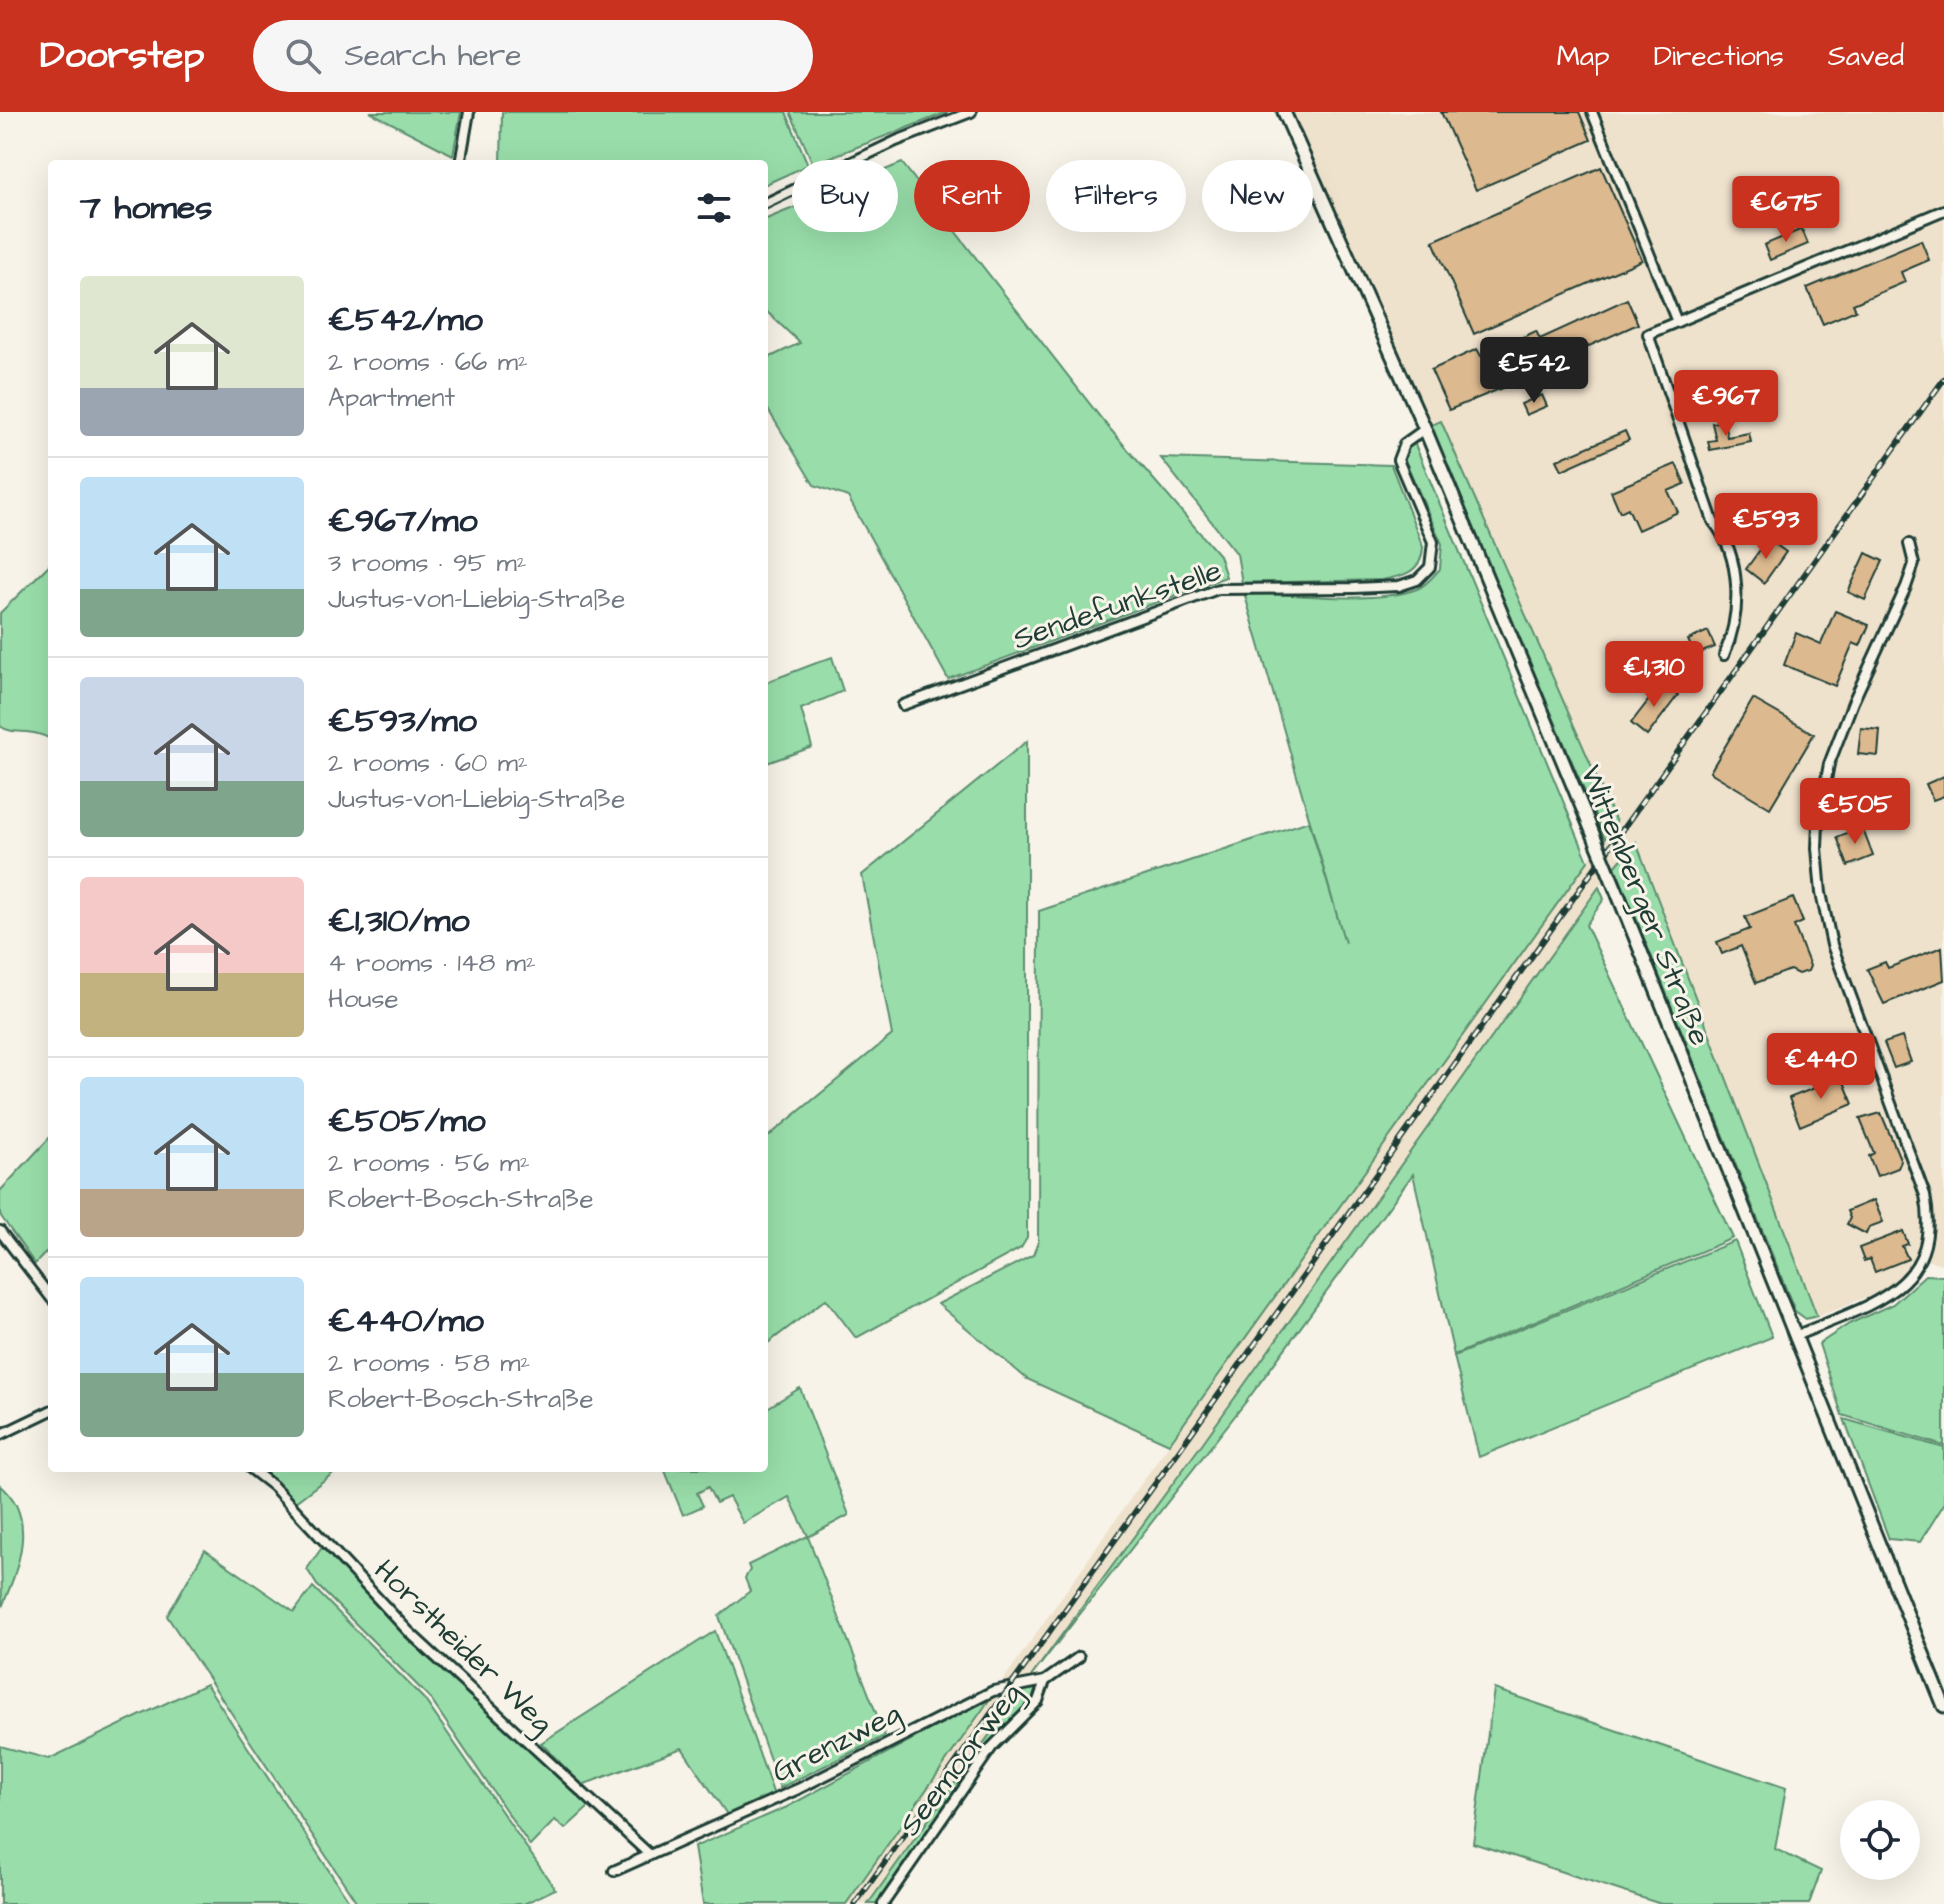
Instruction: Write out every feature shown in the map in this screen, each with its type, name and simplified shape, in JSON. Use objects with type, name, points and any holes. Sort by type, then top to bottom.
[{"type":"main road","name":"Wittenberger Straße","points":[[1284,112],[1425,429],[1596,841],[1944,1706]]},
{"type":"street","points":[[461,160],[469,112]]},
{"type":"street","points":[[768,202],[896,141],[971,112]]},
{"type":"street","points":[[1592,112],[1677,322]]},
{"type":"street","points":[[1724,655],[1733,635],[1736,617],[1733,562],[1726,536],[1713,521],[1648,334],[1944,210]]},
{"type":"street","name":"Sendefunkstelle","points":[[903,705],[1218,589],[1399,586],[1417,580],[1430,567],[1433,542],[1398,460],[1404,444],[1425,429]]},
{"type":"street","points":[[1795,1336],[1901,1287],[1920,1264],[1929,1234],[1925,1195],[1832,945],[1821,893],[1817,848],[1818,823],[1829,764],[1853,702],[1906,587],[1914,564],[1909,544]]},
{"type":"street","points":[[0,1231],[48,1294]]},
{"type":"street","points":[[0,1435],[48,1412]]},
{"type":"street","name":"Horstheider Weg","points":[[255,1472],[273,1486],[409,1632],[650,1855]]},
{"type":"street","name":"Grenzweg","points":[[614,1871],[798,1789],[993,1691],[1045,1681],[1079,1657]]},
{"type":"street","name":"Seemoorweg","points":[[883,1904],[992,1747],[1038,1701],[1045,1681]]},
{"type":"shaded area","points":[[1293,112],[1944,112],[1944,1265],[1932,1261],[1915,1262],[1888,1289],[1817,1316],[1636,843],[1599,887],[1199,1448],[868,1904],[846,1904],[1169,1444],[1616,822],[1441,421],[1429,426]]},
{"type":"green space","points":[[370,112],[461,112],[453,155]]},
{"type":"green space","points":[[502,112],[786,112],[806,160],[792,160],[792,172],[768,183],[768,160],[501,160]]},
{"type":"green space","points":[[790,112],[948,112],[823,160],[811,160]]},
{"type":"green space","points":[[902,163],[914,178],[914,232],[956,232],[1104,422],[1219,555],[1226,577],[948,679],[848,497],[814,485],[768,410],[768,358],[800,343],[768,313],[768,218],[792,208],[792,232],[898,232],[898,165]]},
{"type":"green space","points":[[1441,421],[1616,822],[1605,839],[1429,426]]},
{"type":"green space","points":[[1414,442],[1588,861],[1169,1444],[1027,1379],[938,1304],[1033,1255],[1038,1242],[1039,911],[1309,821],[1345,943],[1244,592],[1356,598],[1399,594],[1427,583],[1440,569],[1442,544],[1404,458]]},
{"type":"green space","points":[[1161,458],[1391,465],[1423,547],[1422,555],[1410,571],[1382,580],[1242,583],[1237,554]]},
{"type":"green space","points":[[48,566],[48,738],[0,726],[0,613]]},
{"type":"green space","points":[[832,657],[843,691],[801,709],[812,747],[768,763],[768,681]]},
{"type":"green space","points":[[1027,741],[1027,1238],[1021,1248],[856,1338],[826,1299],[768,1343],[768,1137],[892,1035],[862,875]]},
{"type":"green space","points":[[1636,842],[1817,1316],[1806,1319],[1795,1311],[1615,867]]},
{"type":"green space","points":[[1599,887],[1604,899],[1586,925],[1733,1238],[1454,1355],[1413,1174],[1248,1399],[1030,1678],[1199,1448]]},
{"type":"green space","points":[[48,1139],[48,1250],[35,1264],[0,1215],[0,1191]]},
{"type":"green space","points":[[1735,1241],[1772,1337],[1479,1457],[1454,1356]]},
{"type":"green space","points":[[1925,1275],[1944,1276],[1944,1446],[1842,1415],[1819,1344],[1849,1324],[1893,1304]]},
{"type":"green space","points":[[800,1388],[849,1515],[808,1537],[885,1736],[780,1788],[719,1616],[750,1591],[745,1578],[750,1570],[748,1565],[808,1536],[789,1497],[743,1523],[729,1497],[716,1503],[708,1487],[697,1493],[703,1506],[683,1515],[665,1472],[768,1472],[768,1408]]},
{"type":"green space","points":[[1844,1419],[1944,1448],[1944,1504],[1920,1542],[1889,1539]]},
{"type":"green space","points":[[257,1472],[335,1472],[294,1503]]},
{"type":"green space","points":[[0,1485],[12,1498],[22,1528],[19,1560],[2,1607]]},
{"type":"green space","points":[[323,1546],[397,1626],[591,1805],[565,1829],[555,1820],[530,1846],[429,1697],[317,1585],[307,1569]]},
{"type":"green space","points":[[205,1550],[294,1612],[313,1587],[424,1699],[555,1889],[524,1904],[358,1904],[167,1616]]},
{"type":"green space","points":[[715,1631],[774,1795],[728,1816],[682,1748],[582,1785],[541,1743]]},
{"type":"green space","points":[[206,1684],[351,1904],[0,1904],[0,1746],[49,1759]]},
{"type":"green space","points":[[1037,1689],[1039,1692],[990,1746],[879,1904],[868,1904],[1021,1691]]},
{"type":"green space","points":[[1494,1689],[1786,1788],[1775,1849],[1821,1871],[1809,1904],[1661,1904],[1473,1843]]},
{"type":"green space","points":[[992,1696],[846,1904],[703,1904],[694,1847],[787,1807]]},
{"type":"building","points":[[1441,112],[1579,112],[1591,140],[1476,190]]},
{"type":"building","points":[[1601,167],[1642,260],[1474,334],[1433,241]]},
{"type":"building","points":[[1802,229],[1808,244],[1770,260],[1764,245]]},
{"type":"building","points":[[1921,240],[1929,260],[1901,272],[1905,282],[1853,304],[1856,310],[1823,324],[1807,288]]},
{"type":"building","points":[[1627,299],[1638,324],[1551,363],[1553,367],[1449,410],[1431,370],[1477,349],[1481,356],[1536,331],[1540,339]]},
{"type":"building","points":[[1542,395],[1547,406],[1526,415],[1521,404]]},
{"type":"building","points":[[1724,421],[1727,437],[1749,433],[1751,442],[1710,450],[1708,441],[1716,440],[1712,423]]},
{"type":"building","points":[[1625,431],[1629,440],[1562,470],[1557,460]]},
{"type":"building","points":[[1676,464],[1685,484],[1668,491],[1678,512],[1638,530],[1628,508],[1620,512],[1611,491]]},
{"type":"building","points":[[1768,539],[1786,552],[1764,583],[1746,569]]},
{"type":"building","points":[[1866,553],[1883,561],[1865,600],[1848,592]]},
{"type":"building","points":[[1835,611],[1869,625],[1860,646],[1853,643],[1835,686],[1784,665],[1796,633],[1821,644]]},
{"type":"building","points":[[1708,631],[1715,647],[1695,655],[1688,640]]},
{"type":"building","points":[[1662,683],[1678,695],[1647,736],[1631,723]]},
{"type":"building","points":[[1753,699],[1814,734],[1770,808],[1710,772]]},
{"type":"building","points":[[1861,728],[1880,730],[1878,756],[1858,754]]},
{"type":"building","points":[[1944,776],[1944,796],[1933,800],[1926,784]]},
{"type":"building","points":[[1862,827],[1873,856],[1848,866],[1837,837]]},
{"type":"building","points":[[1793,898],[1803,922],[1794,926],[1810,966],[1808,971],[1798,974],[1790,970],[1756,983],[1741,946],[1722,954],[1717,942],[1750,929],[1745,917]]},
{"type":"building","points":[[1942,947],[1944,980],[1884,1004],[1867,969],[1885,962],[1888,968]]},
{"type":"building","points":[[1902,1037],[1911,1062],[1894,1068],[1884,1043]]},
{"type":"building","points":[[1842,1077],[1853,1104],[1800,1126],[1789,1098]]},
{"type":"building","points":[[1881,1113],[1901,1161],[1898,1168],[1877,1176],[1869,1156],[1874,1153],[1860,1119]]},
{"type":"building","points":[[1874,1200],[1883,1222],[1869,1227],[1866,1234],[1847,1224],[1850,1218],[1847,1211]]},
{"type":"building","points":[[1903,1231],[1908,1244],[1902,1246],[1908,1259],[1875,1272],[1870,1259],[1864,1261],[1859,1248]]},
{"type":"railway","points":[[855,1904],[1944,379]]}]
